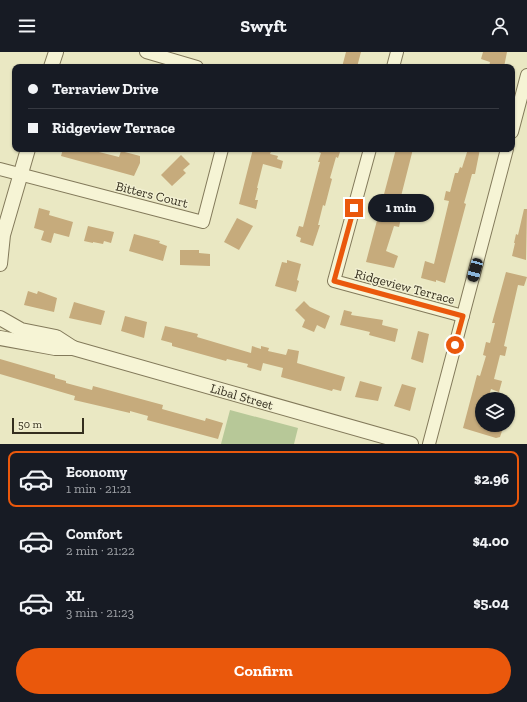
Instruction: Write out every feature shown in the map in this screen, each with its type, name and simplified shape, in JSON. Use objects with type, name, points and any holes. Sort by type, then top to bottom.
[{"type":"street","points":[[52,64],[56,52]]},
{"type":"street","points":[[146,52],[187,64]]},
{"type":"street","points":[[394,64],[397,52]]},
{"type":"street","points":[[515,121],[527,75]]},
{"type":"street","points":[[0,264],[2,237],[27,152]]},
{"type":"street","name":"Bitters Court","points":[[21,175],[203,222],[221,152]]},
{"type":"street","name":"Ridgeview Terrace","points":[[369,152],[334,281],[463,316]]},
{"type":"street","points":[[429,444],[506,152]]},
{"type":"street","points":[[0,169],[21,175]]},
{"type":"street","name":"Libal Street","points":[[0,318],[21,330],[56,337],[72,348]]},
{"type":"street","name":"Libal Street","points":[[0,338],[55,348],[72,348],[411,444]]},
{"type":"green space","points":[[230,410],[298,428],[294,444],[221,444]]},
{"type":"building","points":[[346,52],[361,52],[358,64],[343,64]]},
{"type":"building","points":[[483,52],[507,52],[505,64],[490,64],[490,62],[481,59]]},
{"type":"building","points":[[62,152],[99,152],[119,157],[121,152],[125,152],[140,156],[140,163],[134,176],[61,156]]},
{"type":"building","points":[[252,152],[271,152],[270,154],[278,156],[277,159],[283,161],[281,169],[263,164],[255,200],[258,200],[256,209],[239,204]]},
{"type":"building","points":[[318,152],[340,152],[338,158],[336,157],[330,178],[332,179],[325,206],[323,205],[318,225],[320,225],[313,246],[300,242],[301,238],[296,236],[299,226],[303,227],[321,153]]},
{"type":"building","points":[[395,152],[412,152],[396,216],[401,218],[399,227],[394,226],[386,251],[398,256],[394,268],[366,262]]},
{"type":"building","points":[[467,152],[479,152],[475,174],[472,174],[464,203],[466,204],[445,283],[421,278],[425,261],[434,264],[449,201],[444,200],[446,191],[450,192],[455,173],[458,173],[460,167],[462,168]]},
{"type":"building","points":[[181,155],[190,164],[183,170],[186,173],[172,186],[161,175]]},
{"type":"building","points":[[39,208],[50,211],[49,215],[73,222],[69,237],[54,233],[51,243],[41,240],[44,231],[34,228]]},
{"type":"building","points":[[524,209],[527,209],[526,260],[512,256],[516,234],[518,235]]},
{"type":"building","points":[[237,218],[253,226],[239,250],[224,242]]},
{"type":"building","points":[[88,226],[114,232],[111,243],[104,241],[103,244],[84,241]]},
{"type":"building","points":[[134,234],[160,241],[159,243],[167,246],[163,261],[129,251]]},
{"type":"building","points":[[180,250],[199,250],[199,253],[210,254],[210,266],[180,265]]},
{"type":"building","points":[[287,260],[301,264],[296,292],[275,286],[282,262],[287,263]]},
{"type":"building","points":[[506,272],[527,277],[524,286],[518,285],[504,346],[507,347],[505,356],[500,355],[494,379],[502,381],[499,392],[491,389],[490,392],[475,392],[475,432],[463,428],[477,375],[480,376],[486,356],[483,355],[486,342],[490,343],[495,323],[492,323]]},
{"type":"building","points":[[28,291],[37,294],[38,291],[57,298],[54,312],[24,305]]},
{"type":"building","points":[[304,301],[310,307],[330,316],[325,329],[317,325],[314,332],[302,327],[305,320],[295,310]]},
{"type":"building","points":[[74,302],[105,311],[101,325],[69,318]]},
{"type":"building","points":[[344,310],[352,312],[351,315],[383,320],[382,325],[398,329],[395,342],[369,335],[370,332],[340,325]]},
{"type":"building","points":[[125,316],[147,322],[144,338],[121,331]]},
{"type":"building","points":[[165,326],[198,334],[197,337],[251,353],[252,346],[261,349],[261,346],[269,348],[268,351],[286,355],[288,349],[299,351],[297,363],[345,377],[341,391],[333,389],[332,391],[281,377],[283,368],[263,363],[261,371],[247,367],[248,364],[227,359],[226,361],[172,346],[172,343],[161,340]]},
{"type":"building","points":[[418,331],[429,334],[423,363],[411,359]]},
{"type":"building","points":[[0,359],[55,375],[55,378],[66,381],[66,383],[92,390],[93,386],[163,405],[162,409],[205,421],[206,418],[223,423],[218,439],[147,420],[148,416],[130,411],[130,413],[74,400],[75,396],[0,374]]},
{"type":"building","points":[[360,381],[382,387],[378,401],[355,397]]},
{"type":"building","points":[[402,384],[416,388],[410,411],[394,406]]},
{"type":"building","points":[[476,432],[502,432],[500,437],[496,438]]},
{"type":"route","points":[[354,208],[334,281],[463,316],[455,345]]}]
